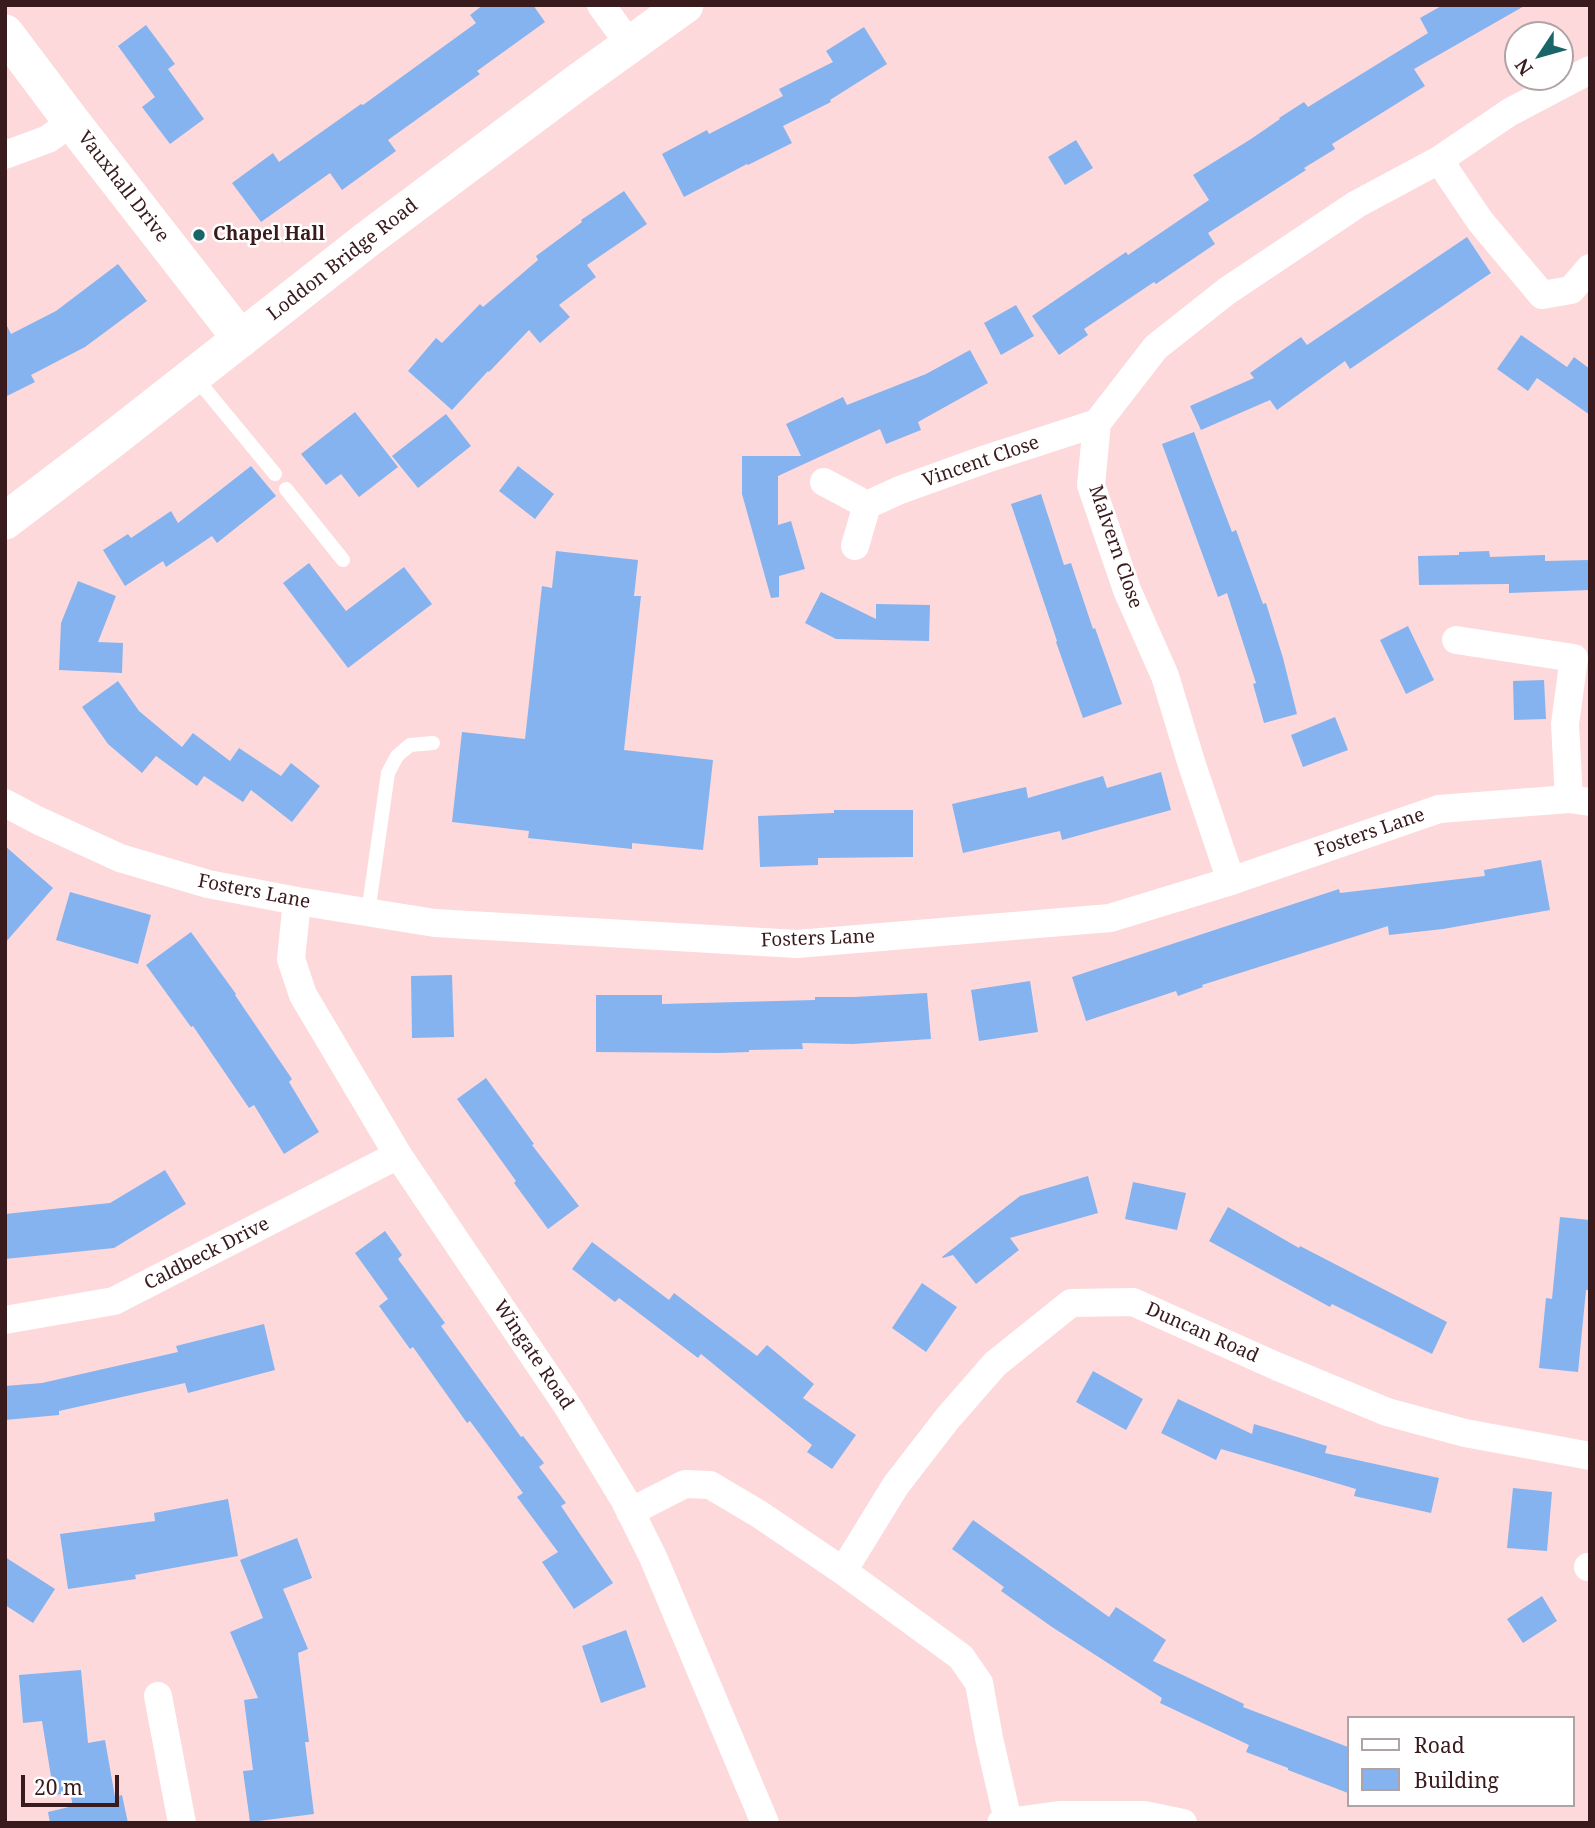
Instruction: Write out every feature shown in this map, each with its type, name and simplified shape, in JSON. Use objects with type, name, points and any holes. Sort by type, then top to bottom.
[{"type":"street","points":[[601,5],[630,45]]},
{"type":"street","name":"Loddon Bridge Road","points":[[5,521],[242,339],[369,237],[685,5]]},
{"type":"street","name":"Vauxhall Drive","points":[[5,33],[242,339]]},
{"type":"street","points":[[1097,423],[1156,346],[1227,291],[1357,204],[1438,160],[1510,112],[1590,70]]},
{"type":"street","points":[[5,155],[48,139],[72,122]]},
{"type":"street","points":[[1438,160],[1480,221],[1542,295],[1581,296],[1590,268]]},
{"type":"street","name":"Vincent Close","points":[[867,505],[986,459],[1097,423]]},
{"type":"street","name":"Malvern Close","points":[[1097,423],[1091,485],[1127,590],[1165,676],[1231,881]]},
{"type":"street","points":[[824,482],[867,505],[855,546]]},
{"type":"street","points":[[1456,640],[1582,656],[1565,724],[1579,800]]},
{"type":"street","name":"Fosters Lane","points":[[5,803],[120,858],[208,884],[297,901],[435,923],[797,944],[1111,918],[1231,881],[1439,809],[1579,800]]},
{"type":"street","name":"Wingate Road","points":[[297,901],[291,958],[303,995],[398,1155],[568,1407],[630,1512],[653,1557],[765,1823]]},
{"type":"street","name":"Caldbeck Drive","points":[[5,1320],[114,1301],[398,1155]]},
{"type":"street","name":"Duncan Road","points":[[843,1571],[896,1485],[947,1419],[995,1364],[1071,1303],[1133,1302],[1387,1412],[1465,1433],[1590,1456]]},
{"type":"street","points":[[630,1512],[685,1484],[710,1485],[759,1514],[843,1571],[961,1657],[979,1683],[1004,1822],[1059,1815],[1144,1815],[1183,1823]]},
{"type":"street","points":[[158,1696],[182,1823]]},
{"type":"lane","points":[[194,376],[275,474]]},
{"type":"lane","points":[[286,489],[343,560]]},
{"type":"lane","points":[[368,913],[388,773],[397,756],[410,745],[433,743]]},
{"type":"building","points":[[483,5],[533,5],[545,22],[477,71],[480,74],[388,140],[396,151],[342,190],[330,173],[261,222],[232,183],[273,153],[279,162],[363,105],[476,23],[470,15]]},
{"type":"building","points":[[1443,5],[1526,5],[1414,69],[1425,86],[1332,144],[1335,149],[1304,168],[1306,170],[1208,233],[1215,244],[1084,329],[1088,335],[1059,355],[1032,316],[1209,200],[1193,175],[1304,102],[1308,107],[1428,33],[1420,18]]},
{"type":"building","points":[[146,25],[175,64],[168,69],[204,119],[170,144],[142,107],[155,97],[118,46]]},
{"type":"building","points":[[864,27],[887,64],[830,100],[831,102],[783,126],[792,143],[684,197],[662,154],[707,130],[709,134],[783,96],[779,89],[833,62],[826,51]]},
{"type":"building","points":[[1076,140],[1093,168],[1065,185],[1048,157]]},
{"type":"building","points":[[624,191],[647,224],[587,265],[596,277],[559,305],[570,317],[540,343],[529,330],[452,410],[408,371],[436,338],[442,343],[480,304],[483,307],[538,260],[536,256],[582,222],[581,220]]},
{"type":"building","points":[[1467,237],[1491,273],[1350,369],[1345,361],[1277,410],[1270,400],[1201,430],[1190,406],[1254,378],[1250,373],[1301,337],[1307,345]]},
{"type":"building","points":[[118,264],[147,301],[85,347],[31,375],[35,382],[5,397],[5,322],[11,334],[56,311]]},
{"type":"building","points":[[1016,305],[1034,336],[1001,355],[984,323]]},
{"type":"building","points":[[1521,335],[1567,367],[1574,357],[1590,369],[1590,415],[1537,378],[1528,391],[1497,369]]},
{"type":"building","points":[[970,350],[988,383],[918,422],[921,430],[886,444],[880,429],[778,476],[778,525],[791,521],[805,569],[779,576],[779,597],[771,598],[742,494],[742,456],[801,456],[786,424],[843,397],[847,405],[926,374]]},
{"type":"building","points":[[355,412],[398,467],[359,497],[341,474],[326,485],[301,454]]},
{"type":"building","points":[[446,414],[471,446],[418,488],[392,456]]},
{"type":"building","points":[[1194,432],[1232,532],[1236,530],[1263,604],[1266,603],[1297,714],[1264,723],[1253,684],[1256,683],[1227,593],[1218,597],[1162,444]]},
{"type":"building","points":[[251,466],[276,496],[217,543],[212,536],[166,567],[163,561],[125,586],[103,550],[128,534],[131,538],[171,511],[178,523]]},
{"type":"building","points":[[518,466],[554,494],[535,519],[499,491]]},
{"type":"building","points":[[1041,494],[1064,565],[1071,563],[1122,704],[1083,718],[1011,504]]},
{"type":"building","points":[[556,551],[638,560],[634,596],[641,596],[624,750],[713,760],[703,850],[632,843],[632,849],[528,838],[529,831],[452,822],[462,732],[525,739],[542,586],[552,588]]},
{"type":"building","points":[[1489,551],[1490,557],[1545,555],[1545,561],[1590,560],[1590,590],[1509,593],[1509,584],[1419,585],[1418,556]]},
{"type":"building","points":[[309,563],[346,611],[404,567],[432,604],[348,668],[283,583]]},
{"type":"building","points":[[78,581],[116,596],[98,642],[123,643],[122,673],[59,670],[61,623]]},
{"type":"building","points":[[821,592],[876,619],[876,604],[930,605],[929,641],[836,639],[805,623]]},
{"type":"building","points":[[1408,626],[1434,680],[1406,694],[1380,640]]},
{"type":"building","points":[[1544,680],[1546,719],[1514,720],[1513,681]]},
{"type":"building","points":[[118,681],[139,711],[182,747],[193,733],[230,761],[239,748],[281,776],[291,763],[320,786],[292,822],[251,790],[243,802],[204,776],[197,786],[156,756],[142,773],[108,744],[82,707]]},
{"type":"building","points":[[1335,717],[1348,750],[1303,767],[1291,735]]},
{"type":"building","points":[[1161,772],[1171,810],[1062,840],[1060,831],[963,853],[952,804],[1026,787],[1028,798],[1103,776],[1107,788]]},
{"type":"building","points":[[834,810],[913,810],[913,857],[818,858],[818,865],[760,867],[758,816],[834,813]]},
{"type":"building","points":[[5,846],[53,888],[5,943]]},
{"type":"building","points":[[1541,860],[1550,910],[1443,929],[1389,935],[1388,926],[1202,985],[1203,987],[1178,996],[1176,991],[1086,1021],[1072,977],[1339,889],[1340,893],[1485,876],[1484,870]]},
{"type":"building","points":[[70,892],[151,915],[138,964],[56,940]]},
{"type":"building","points":[[191,932],[292,1079],[289,1082],[319,1132],[284,1154],[254,1105],[249,1108],[193,1026],[191,1027],[146,965]]},
{"type":"building","points":[[452,975],[454,1037],[412,1038],[411,976]]},
{"type":"building","points":[[1030,981],[1038,1032],[979,1041],[971,990]]},
{"type":"building","points":[[927,993],[931,1039],[853,1044],[802,1043],[803,1049],[749,1052],[596,1052],[596,995],[662,995],[662,1004],[815,1000],[815,997]]},
{"type":"building","points":[[486,1078],[534,1144],[532,1145],[579,1206],[548,1229],[457,1099]]},
{"type":"building","points":[[165,1170],[186,1204],[114,1248],[5,1259],[5,1214],[110,1203]]},
{"type":"building","points":[[1088,1176],[1098,1213],[1010,1238],[1019,1250],[976,1284],[953,1255],[942,1257],[1020,1196]]},
{"type":"building","points":[[1133,1182],[1186,1193],[1177,1230],[1125,1219]]},
{"type":"building","points":[[1228,1207],[1299,1248],[1300,1246],[1447,1322],[1432,1354],[1332,1304],[1330,1307],[1209,1241]]},
{"type":"building","points":[[1560,1217],[1590,1220],[1590,1290],[1586,1290],[1578,1372],[1539,1368],[1546,1298],[1552,1299]]},
{"type":"building","points":[[385,1231],[402,1255],[398,1259],[445,1323],[441,1326],[521,1437],[523,1436],[544,1463],[539,1467],[566,1503],[561,1506],[613,1583],[574,1609],[542,1562],[558,1552],[517,1497],[523,1493],[379,1306],[388,1299],[355,1253]]},
{"type":"building","points":[[592,1242],[669,1300],[674,1293],[757,1356],[767,1345],[814,1384],[803,1398],[856,1435],[832,1469],[807,1452],[812,1445],[701,1354],[698,1358],[619,1298],[615,1302],[572,1269]]},
{"type":"building","points":[[922,1283],[957,1307],[926,1352],[892,1328]]},
{"type":"building","points":[[264,1324],[275,1370],[188,1393],[185,1383],[59,1411],[59,1415],[5,1420],[5,1386],[42,1383],[178,1352],[176,1346]]},
{"type":"building","points":[[1093,1371],[1143,1399],[1126,1430],[1076,1402]]},
{"type":"building","points":[[1178,1399],[1252,1434],[1254,1424],[1327,1446],[1325,1453],[1439,1478],[1431,1513],[1354,1496],[1356,1489],[1221,1449],[1216,1460],[1161,1433]]},
{"type":"building","points":[[1513,1488],[1552,1492],[1547,1551],[1507,1548]]},
{"type":"building","points":[[228,1499],[238,1556],[135,1575],[136,1579],[68,1589],[60,1534],[155,1521],[154,1513]]},
{"type":"building","points":[[973,1520],[1109,1617],[1116,1607],[1166,1640],[1153,1661],[1244,1704],[1243,1707],[1346,1746],[1346,1792],[1246,1752],[1249,1745],[1160,1703],[1162,1698],[1001,1591],[1004,1587],[952,1549]]},
{"type":"building","points":[[297,1538],[312,1578],[283,1589],[308,1649],[298,1653],[309,1742],[305,1742],[314,1814],[250,1822],[243,1771],[253,1770],[244,1700],[258,1698],[230,1632],[263,1618],[240,1560]]},
{"type":"building","points":[[5,1557],[55,1589],[33,1623],[5,1605]]},
{"type":"building","points":[[1542,1596],[1557,1621],[1523,1643],[1507,1619]]},
{"type":"building","points":[[626,1630],[646,1687],[601,1703],[582,1646]]},
{"type":"building","points":[[81,1670],[88,1743],[105,1740],[115,1797],[122,1795],[128,1823],[50,1823],[48,1812],[73,1806],[70,1793],[54,1795],[42,1721],[23,1723],[19,1675]]},
{"type":"place","name":"Chapel Hall","points":[[199,235]]}]
